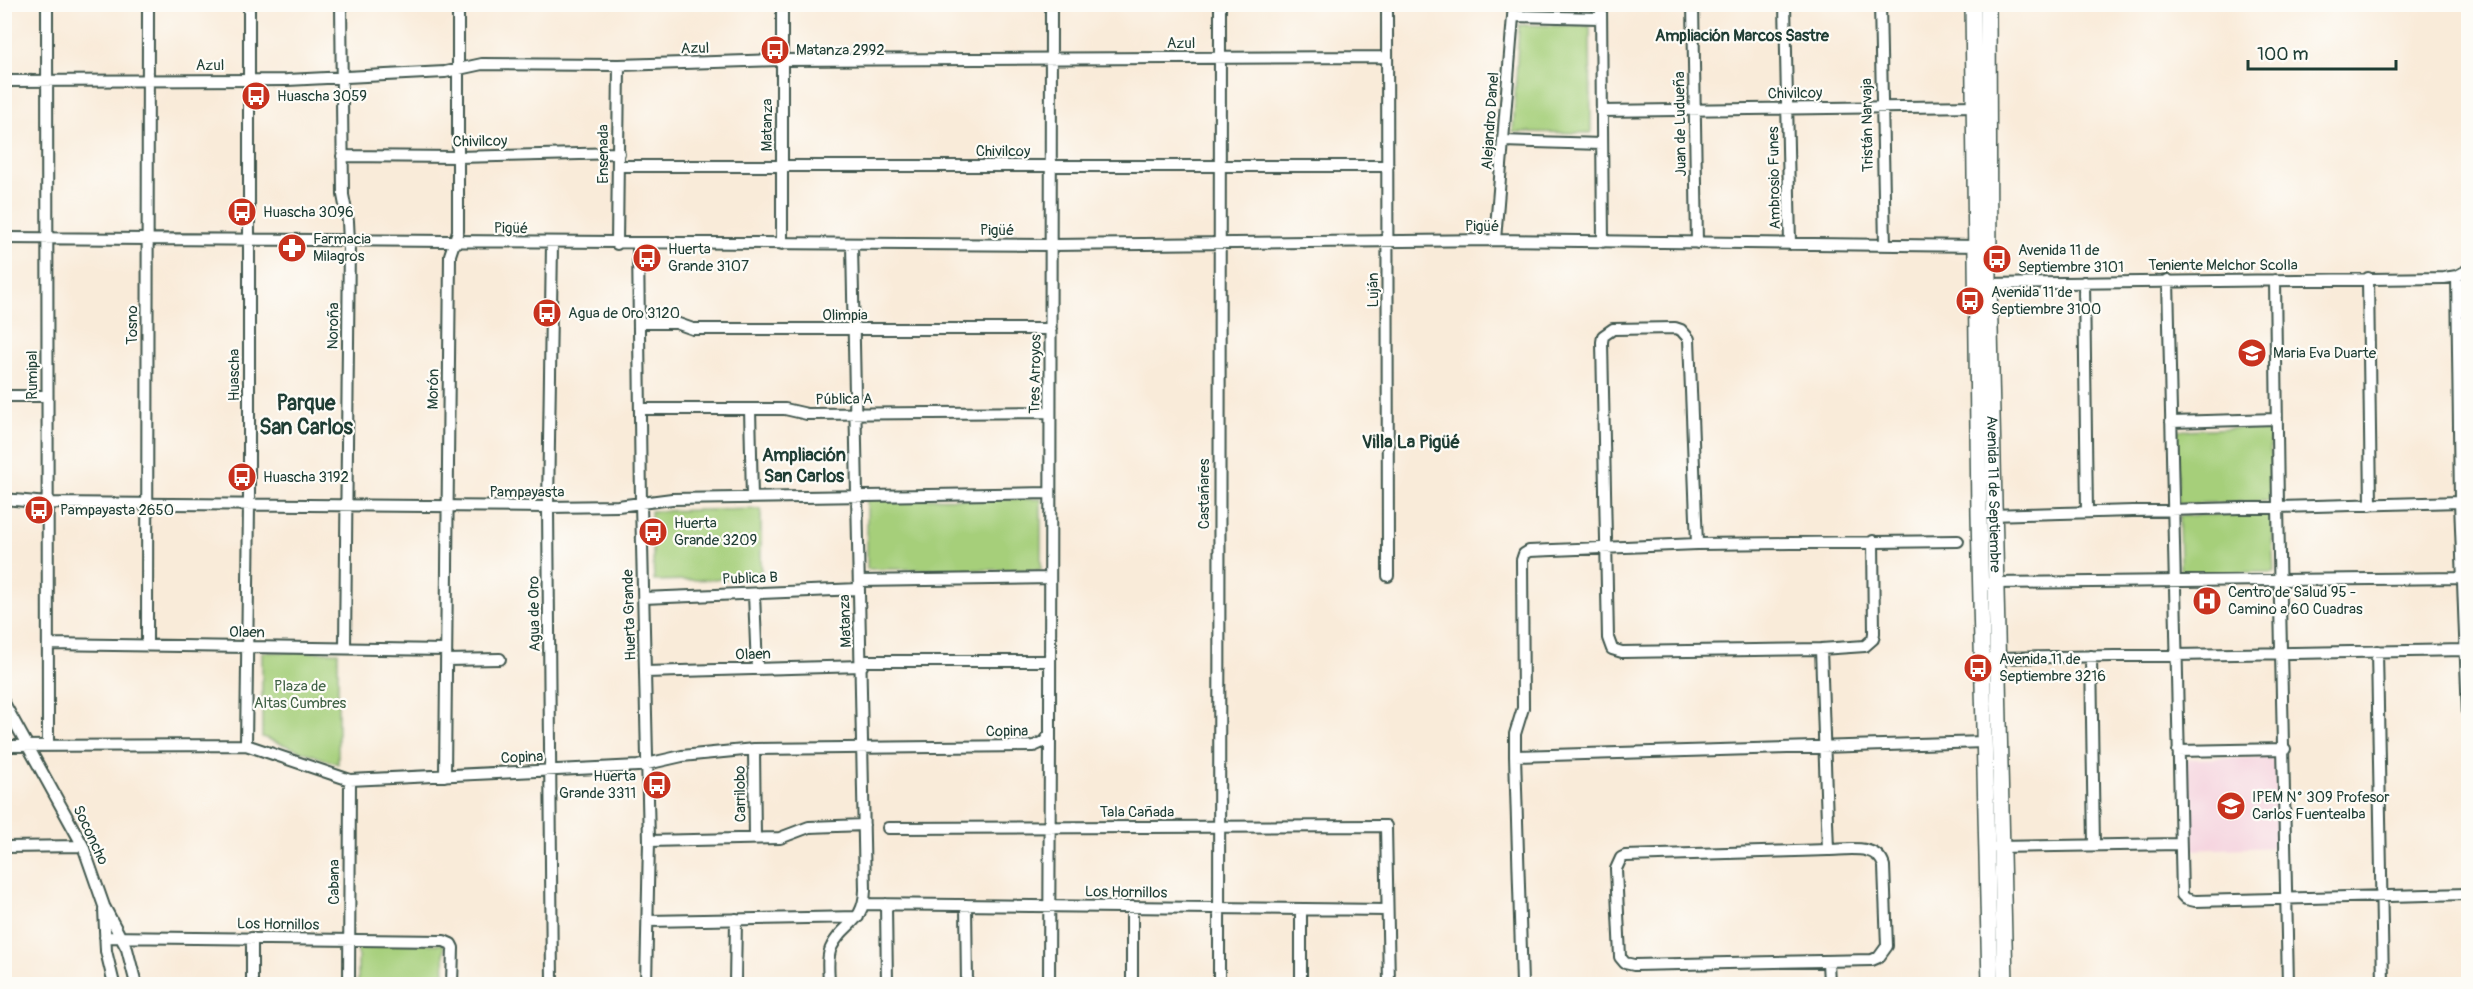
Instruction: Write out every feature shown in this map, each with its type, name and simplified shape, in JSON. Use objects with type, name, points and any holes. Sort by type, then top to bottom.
[{"type":"main road","name":"Avenida 11 de Septiembre","points":[[1973,4],[1981,106],[1982,284],[1994,847],[1990,984]]},
{"type":"main road","name":"Avenida 11 de Septiembre","points":[[1981,106],[1988,4]]},
{"type":"main road","name":"Avenida 11 de Septiembre","points":[[1990,658],[1985,742],[2005,984]]},
{"type":"street","name":"Rumipal","points":[[47,4],[48,745]]},
{"type":"street","name":"Tosno","points":[[147,645],[148,4]]},
{"type":"street","name":"Huascha","points":[[246,745],[249,505],[249,4]]},
{"type":"street","name":"Noroña","points":[[342,4],[343,195],[349,242],[345,648]]},
{"type":"street","name":"Morón","points":[[446,776],[446,507],[450,255],[458,231],[458,4]]},
{"type":"street","name":"Matanza","points":[[782,4],[782,244]]},
{"type":"street","name":"Tres Arroyos","points":[[1049,984],[1047,738],[1050,661],[1051,4]]},
{"type":"street","name":"Castañares","points":[[1219,984],[1220,4]]},
{"type":"street","name":"Luján","points":[[1387,4],[1388,576]]},
{"type":"street","points":[[1600,4],[1603,242]]},
{"type":"street","name":"Juan de Ludueña","points":[[1693,4],[1697,243]]},
{"type":"street","name":"Ambrosio Funes","points":[[1785,4],[1790,244]]},
{"type":"street","name":"Tristán Narvaja","points":[[1880,4],[1885,245]]},
{"type":"street","points":[[1513,10],[1600,18]]},
{"type":"street","name":"Alejandro Danel","points":[[1495,240],[1513,10]]},
{"type":"street","name":"Azul","points":[[4,81],[249,80],[342,77],[458,70],[482,64],[1387,57]]},
{"type":"street","name":"Ensenada","points":[[617,244],[619,64]]},
{"type":"street","name":"Chivilcoy","points":[[1601,111],[1981,106]]},
{"type":"street","points":[[1503,141],[1602,144]]},
{"type":"street","name":"Chivilcoy","points":[[342,156],[459,157],[619,153]]},
{"type":"street","name":"Chivilcoy","points":[[619,166],[1388,166]]},
{"type":"street","name":"Pigüé","points":[[4,238],[1052,246],[1495,240],[1982,246]]},
{"type":"street","name":"Agua de Oro","points":[[552,243],[548,507],[552,984]]},
{"type":"street","name":"Huerta Grande","points":[[638,244],[640,503],[649,841],[646,984]]},
{"type":"street","name":"Matanza","points":[[829,984],[829,954],[832,945],[858,917],[865,904],[852,245]]},
{"type":"street","name":"Teniente Melchor Scolla","points":[[1982,284],[2457,276],[2469,270]]},
{"type":"street","points":[[2457,276],[2460,502],[2469,716]]},
{"type":"street","points":[[2368,278],[2371,505]]},
{"type":"street","points":[[2168,280],[2181,889],[2186,899],[2469,894]]},
{"type":"street","points":[[2275,280],[2288,984]]},
{"type":"street","points":[[2084,282],[2087,512]]},
{"type":"street","name":"Olimpia","points":[[639,323],[676,323],[693,329],[1051,329]]},
{"type":"street","points":[[1698,544],[1689,339],[1681,330],[1675,328],[1613,328],[1603,336],[1602,342],[1608,638],[1612,649],[1622,652],[1821,649],[1865,646],[1874,639],[1873,541]]},
{"type":"street","points":[[4,396],[47,396]]},
{"type":"street","name":"Pública A","points":[[640,409],[785,409],[807,414],[1050,412]]},
{"type":"street","points":[[750,409],[752,498]]},
{"type":"street","points":[[2171,422],[2277,418]]},
{"type":"street","name":"Pampayasta","points":[[4,500],[47,503],[548,507],[618,506],[672,499],[1049,494]]},
{"type":"street","points":[[1987,515],[2460,502]]},
{"type":"street","points":[[1522,984],[1515,734],[1523,708],[1522,560],[1524,554],[1536,550],[1698,544],[1958,541]]},
{"type":"street","name":"Publica B","points":[[643,598],[754,594],[859,585],[1050,578]]},
{"type":"street","points":[[1988,583],[2463,578]]},
{"type":"street","points":[[754,594],[757,669]]},
{"type":"street","name":"Olaen","points":[[48,644],[345,648],[500,659]]},
{"type":"street","points":[[1821,649],[1828,850]]},
{"type":"street","points":[[1990,658],[2466,650]]},
{"type":"street","points":[[2377,651],[2383,984]]},
{"type":"street","points":[[2091,656],[2094,845]]},
{"type":"street","name":"Olaen","points":[[645,672],[861,663],[1050,661]]},
{"type":"street","name":"Soconcho","points":[[4,704],[83,846],[104,906],[123,938],[136,984]]},
{"type":"street","name":"Copina","points":[[4,746],[246,745],[350,780],[551,771],[647,764],[682,756],[754,749],[1034,746],[1047,738]]},
{"type":"street","points":[[1515,756],[1985,742]]},
{"type":"street","name":"Carrilobo","points":[[754,749],[755,838]]},
{"type":"street","points":[[2178,751],[2285,749]]},
{"type":"street","name":"Cabana","points":[[349,984],[350,780]]},
{"type":"street","points":[[649,841],[780,838],[809,827],[864,825]]},
{"type":"street","name":"Tala Cañada","points":[[888,828],[1386,826],[1388,910]]},
{"type":"street","points":[[1994,847],[2180,844]]},
{"type":"street","points":[[4,847],[83,846]]},
{"type":"street","points":[[1828,850],[1868,850],[1876,853],[1882,859],[1887,946],[1879,957],[1872,960],[1634,964],[1625,963],[1620,957],[1616,869],[1621,858],[1630,854],[1828,850]]},
{"type":"street","points":[[886,903],[887,984]]},
{"type":"street","name":"Los Hornillos","points":[[865,904],[1388,910]]},
{"type":"street","points":[[966,904],[967,984]]},
{"type":"street","points":[[104,906],[106,951],[114,984]]},
{"type":"street","points":[[1132,907],[1132,984]]},
{"type":"street","points":[[1301,909],[1301,984]]},
{"type":"street","points":[[1388,910],[1389,984]]},
{"type":"street","points":[[648,921],[858,917]]},
{"type":"street","points":[[735,984],[736,919]]},
{"type":"street","name":"Los Hornillos","points":[[105,937],[444,941],[451,944],[453,948],[452,984]]},
{"type":"street","points":[[252,938],[252,984]]},
{"type":"street","points":[[1828,961],[1829,984]]},
{"type":"shaded area","name":"IPEM N° 309 Profesor Carlos Fuentealba","points":[[2268,757],[2275,763],[2278,847],[2186,850],[2184,765],[2190,759]]},
{"type":"green space","points":[[1519,25],[1590,26],[1591,133],[1513,132]]},
{"type":"green space","points":[[2270,427],[2271,501],[2178,504],[2177,430]]},
{"type":"green space","points":[[867,498],[1041,499],[1041,570],[867,569]]},
{"type":"green space","points":[[761,509],[761,578],[654,581],[651,511]]},
{"type":"green space","points":[[2271,513],[2274,572],[2180,573],[2179,516]]},
{"type":"green space","name":"Plaza de Altas Cumbres","points":[[262,652],[338,652],[338,764],[262,737]]},
{"type":"green space","points":[[358,943],[444,944],[445,984],[358,984]]},
{"type":"place","name":"Matanza 2992","points":[[775,50]]},
{"type":"place","name":"Huascha 3059","points":[[256,96]]},
{"type":"place","name":"Huascha 3096","points":[[242,212]]},
{"type":"place","name":"Farmacia Milagros","points":[[292,248]]},
{"type":"place","name":"Huerta Grande 3107","points":[[647,258]]},
{"type":"place","name":"Avenida 11 de Septiembre 3101","points":[[1997,259]]},
{"type":"place","name":"Avenida 11 de Septiembre 3100","points":[[1970,301]]},
{"type":"place","name":"Agua de Oro 3120","points":[[547,313]]},
{"type":"place","name":"Maria Eva Duarte","points":[[2252,353]]},
{"type":"place","name":"Huascha 3192","points":[[242,477]]},
{"type":"place","name":"Pampayasta 2650","points":[[39,510]]},
{"type":"place","name":"Huerta Grande 3209","points":[[653,532]]},
{"type":"place","name":"Centro de Salud 95 - Camino a 60 Cuadras","points":[[2207,601]]},
{"type":"place","name":"Avenida 11 de Septiembre 3216","points":[[1978,668]]},
{"type":"place","name":"Huerta Grande 3311","points":[[657,785]]},
{"type":"place","name":"IPEM N° 309 Profesor Carlos Fuentealba","points":[[2231,806]]},
{"type":"district","name":"Ampliación Marcos Sastre","points":[[1742,35]]},
{"type":"district","name":"Parque San Carlos","points":[[306,415]]},
{"type":"district","name":"Villa La Pigüé","points":[[1411,442]]},
{"type":"district","name":"Ampliación San Carlos","points":[[804,465]]}]
